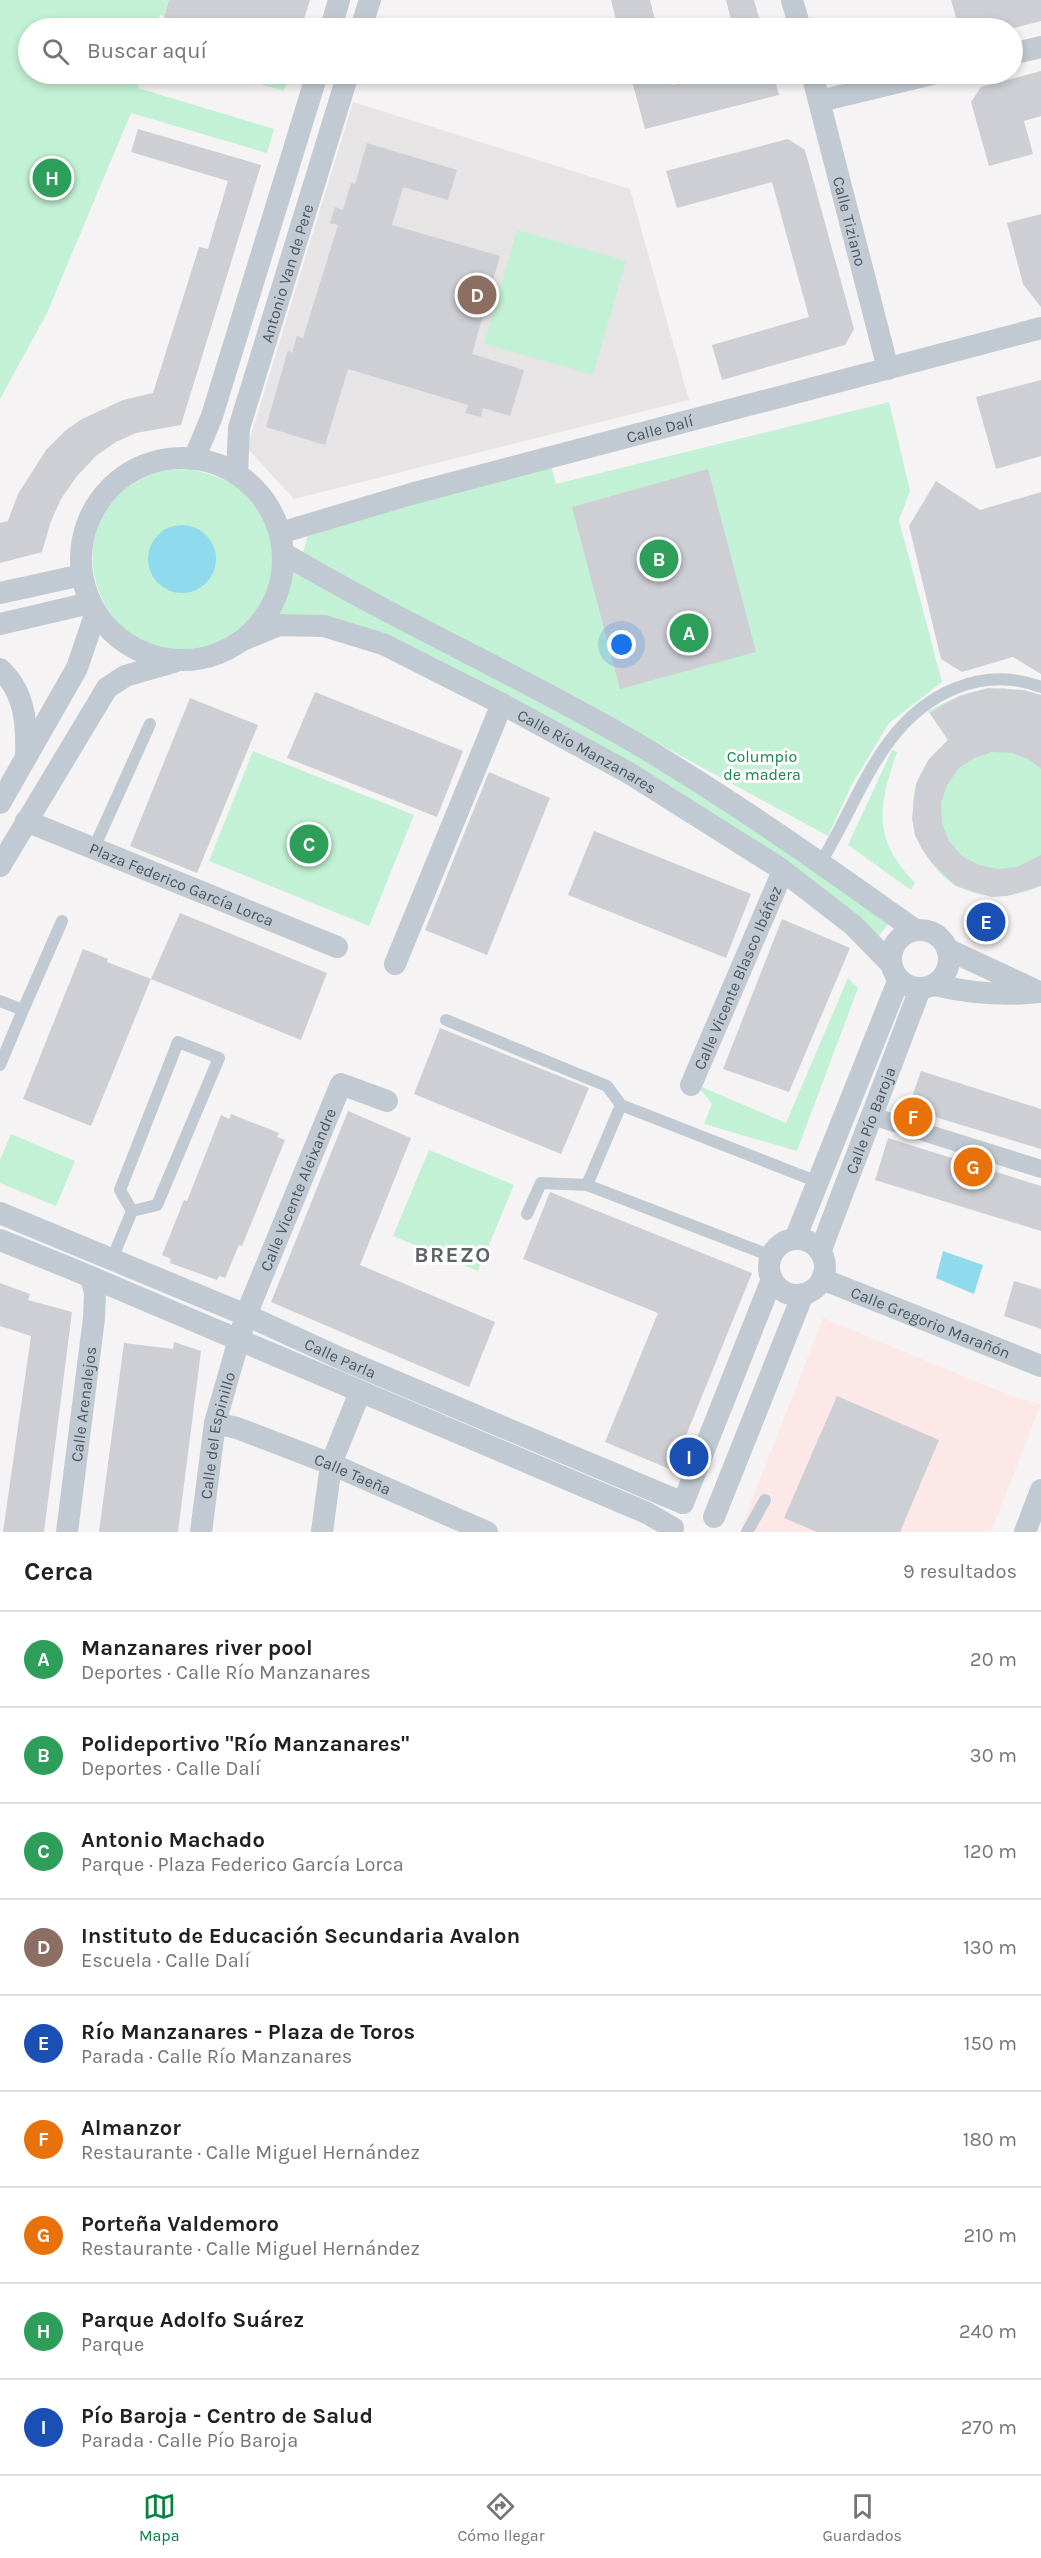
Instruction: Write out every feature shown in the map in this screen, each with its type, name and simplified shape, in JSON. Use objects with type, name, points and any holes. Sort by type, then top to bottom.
[{"type":"street","points":[[334,18],[339,0]]},
{"type":"street","points":[[364,18],[370,0]]},
{"type":"street","points":[[792,0],[797,18]]},
{"type":"street","points":[[1023,51],[1041,47]]},
{"type":"street","name":"Antonio Van de Pere","points":[[194,459],[212,416],[314,84]]},
{"type":"street","name":"Antonio Van de Pere","points":[[237,474],[239,428],[345,84]]},
{"type":"street","name":"Calle Tiziano","points":[[815,84],[888,369]]},
{"type":"street","points":[[820,101],[891,84]]},
{"type":"street","name":"Calle Dalí","points":[[282,543],[411,494],[1041,328]]},
{"type":"street","points":[[0,866],[107,688],[125,676],[178,661],[200,659],[221,653],[245,639],[260,624],[274,603],[282,579],[282,543],[273,514],[259,494],[237,474],[219,465],[194,459],[165,460],[145,465],[110,487],[87,522],[81,547],[82,576],[93,608],[105,625],[125,643],[146,654],[178,661]]},
{"type":"street","name":"Calle Río Manzanares","points":[[282,543],[396,618],[639,745],[821,862],[915,930]]},
{"type":"street","points":[[0,593],[82,576]]},
{"type":"street","points":[[0,624],[93,608]]},
{"type":"street","points":[[0,802],[77,668],[93,608]]},
{"type":"street","name":"Calle Río Manzanares","points":[[245,639],[279,625],[324,626],[383,644],[502,704],[629,773],[783,871],[853,925],[895,972]]},
{"type":"street","points":[[0,669],[10,678],[22,702],[27,723],[26,758]]},
{"type":"street","points":[[395,964],[502,704]]},
{"type":"street","name":"Plaza Federico García Lorca","points":[[26,821],[337,947]]},
{"type":"street","name":"Calle Vicente Blasco Ibáñez","points":[[691,1085],[783,871]]},
{"type":"street","points":[[915,930],[936,934],[949,950],[1040,991],[1003,995],[927,987],[895,972],[893,949],[901,936],[915,930]]},
{"type":"street","points":[[927,987],[948,970],[949,950]]},
{"type":"street","name":"Calle Pío Baroja","points":[[795,1239],[895,972]]},
{"type":"street","name":"Calle Pío Baroja","points":[[820,1252],[872,1116],[927,987]]},
{"type":"street","name":"Calle Vicente Aleixandre","points":[[239,1340],[246,1315],[341,1084],[387,1101]]},
{"type":"street","points":[[872,1116],[1041,1168]]},
{"type":"street","name":"Calle Parla","points":[[0,1213],[246,1315],[342,1359],[683,1503],[702,1502],[710,1508],[713,1524]]},
{"type":"street","points":[[795,1239],[810,1242],[820,1252],[824,1260],[822,1279],[817,1286],[803,1294],[785,1292],[772,1279],[769,1272],[771,1256],[781,1244],[795,1239]]},
{"type":"street","name":"Calle Parla","points":[[0,1240],[647,1513],[674,1530]]},
{"type":"street","name":"Calle Arenalejos","points":[[67,1532],[94,1318],[95,1293],[91,1277]]},
{"type":"street","points":[[674,1530],[672,1518],[683,1503],[772,1279]]},
{"type":"street","name":"Calle Gregorio Marañón","points":[[822,1279],[1041,1366]]},
{"type":"street","points":[[713,1524],[803,1294]]},
{"type":"street","name":"Calle del Espinillo","points":[[201,1532],[215,1423],[239,1340]]},
{"type":"street","points":[[322,1532],[331,1464],[360,1392]]},
{"type":"street","name":"Calle Taeña","points":[[215,1423],[237,1428],[331,1464],[487,1532]]},
{"type":"street","points":[[1025,1532],[1041,1490]]},
{"type":"lane","points":[[821,862],[874,761],[902,725],[925,705],[947,692],[975,681],[994,678],[1029,682],[1041,687]]},
{"type":"lane","points":[[94,848],[150,724]]},
{"type":"lane","points":[[0,1065],[62,921]]},
{"type":"lane","points":[[0,1001],[23,1010]]},
{"type":"lane","points":[[446,1020],[607,1086],[621,1105],[818,1182]]},
{"type":"lane","points":[[178,1042],[219,1058],[157,1205],[132,1211],[120,1191],[178,1042]]},
{"type":"lane","points":[[587,1185],[621,1105]]},
{"type":"lane","points":[[527,1214],[541,1183],[587,1185],[771,1256]]},
{"type":"lane","points":[[112,1259],[132,1211]]},
{"type":"lane","points":[[747,1532],[765,1500]]},
{"type":"shaded area","points":[[353,102],[630,189],[689,400],[294,499],[247,448]]},
{"type":"shaded area","points":[[823,1318],[1015,1397],[1041,1404],[991,1532],[755,1532],[742,1526]]},
{"type":"green space","points":[[0,0],[169,0],[164,16],[160,15],[159,18],[18,18],[18,84],[139,84],[138,88],[274,129],[267,153],[131,113],[47,313],[0,399]]},
{"type":"green space","points":[[260,84],[286,84],[284,91]]},
{"type":"green space","points":[[517,230],[626,261],[593,375],[484,344]]},
{"type":"green space","name":"Columpio de madera","points":[[889,402],[910,491],[899,520],[942,682],[889,723],[851,786],[828,836],[615,720],[302,557],[309,531],[550,461],[556,484]]},
{"type":"green space","points":[[189,469],[224,480],[237,487],[255,505],[270,535],[272,568],[262,600],[253,615],[238,631],[205,646],[167,649],[135,637],[111,614],[97,585],[93,552],[101,520],[122,492],[158,472]],"holes":[[[191,526],[199,530],[210,541],[215,555],[210,578]]]},
{"type":"green space","points":[[292,566],[620,738],[892,919],[878,937],[489,693],[278,619]]},
{"type":"green space","points":[[1004,688],[1041,696],[1041,885],[1012,895],[996,896],[965,890],[940,873],[926,853],[916,825],[913,806],[914,792],[921,772],[948,740],[928,711],[964,695]]},
{"type":"green space","points":[[892,750],[897,752],[883,806],[885,837],[901,867],[915,883],[911,890],[848,845]]},
{"type":"green space","points":[[253,751],[414,815],[369,926],[209,861]]},
{"type":"green space","points":[[848,978],[858,988],[797,1151],[704,1124],[712,1104],[697,1085],[786,1123]]},
{"type":"green space","points":[[11,1134],[75,1161],[56,1206],[0,1183],[0,1160]]},
{"type":"green space","points":[[429,1150],[514,1185],[478,1271],[393,1236]]},
{"type":"water","points":[[182,525],[195,528],[206,535],[213,546],[216,559],[213,572],[206,583],[195,590],[182,593],[169,590],[158,583],[151,572],[148,559],[151,546],[158,535],[169,528]]},
{"type":"water","points":[[943,1251],[983,1265],[974,1294],[936,1278]]},
{"type":"building","points":[[169,0],[310,0],[304,18],[164,18]]},
{"type":"building","points":[[611,0],[650,0],[654,18],[616,18]]},
{"type":"building","points":[[726,0],[754,0],[759,18],[730,18]]},
{"type":"building","points":[[951,0],[1041,0],[1041,21],[1023,26],[1023,18],[956,18]]},
{"type":"building","points":[[1041,71],[1041,116],[1024,121],[1033,154],[989,166],[971,102],[981,87],[992,84],[1023,84],[1023,76]]},
{"type":"building","points":[[633,84],[776,84],[779,95],[645,129]]},
{"type":"building","points":[[138,129],[261,165],[181,425],[136,433],[116,442],[96,456],[77,476],[61,499],[51,521],[42,552],[0,563],[0,523],[8,521],[18,494],[46,450],[66,430],[82,419],[123,400],[153,393],[199,247],[208,249],[228,181],[131,152]]},
{"type":"building","points":[[788,139],[805,150],[854,329],[845,345],[722,380],[712,345],[809,317],[772,182],[677,208],[666,171]]},
{"type":"building","points":[[367,143],[457,170],[448,200],[403,187],[392,225],[500,256],[472,354],[524,370],[510,416],[483,408],[481,417],[465,413],[468,405],[348,369],[325,445],[266,427],[288,350],[292,353],[297,336],[303,338],[338,225],[330,223],[335,207],[343,210],[351,183],[355,184]]},
{"type":"building","points":[[1041,214],[1041,307],[1023,284],[1007,223]]},
{"type":"building","points":[[1041,380],[1041,456],[996,469],[976,397]]},
{"type":"building","points":[[708,469],[756,652],[620,689],[572,507]]},
{"type":"building","points":[[936,481],[980,510],[1041,492],[1041,674],[1013,657],[962,672],[941,659],[909,526]]},
{"type":"building","points":[[988,688],[1024,690],[1041,695],[1041,769],[1030,760],[1012,753],[992,752],[974,758],[958,769],[947,785],[941,803],[942,823],[949,841],[962,856],[979,865],[998,869],[1017,867],[1041,855],[1041,886],[1007,896],[991,897],[956,886],[931,862],[915,835],[912,818],[916,784],[929,759],[948,740],[930,713],[959,696]]},
{"type":"building","points":[[315,692],[463,751],[437,817],[287,758]]},
{"type":"building","points":[[190,698],[258,725],[197,873],[130,846]]},
{"type":"building","points":[[489,772],[550,798],[487,955],[425,930]]},
{"type":"building","points":[[594,831],[751,894],[726,958],[568,895]]},
{"type":"building","points":[[180,913],[327,973],[301,1040],[151,979]]},
{"type":"building","points":[[782,919],[850,948],[789,1092],[723,1069]]},
{"type":"building","points":[[83,949],[108,959],[107,962],[151,979],[91,1126],[23,1099]]},
{"type":"building","points":[[440,1028],[589,1088],[561,1154],[414,1094]]},
{"type":"building","points":[[921,1071],[1041,1109],[1041,1149],[908,1109]]},
{"type":"building","points":[[348,1111],[411,1138],[360,1265],[495,1322],[469,1387],[271,1302]]},
{"type":"building","points":[[231,1114],[279,1133],[277,1137],[285,1140],[242,1246],[239,1245],[225,1278],[219,1276],[217,1280],[170,1263],[171,1259],[162,1255],[184,1200],[187,1201],[221,1115],[229,1119]]},
{"type":"building","points":[[888,1138],[1041,1186],[1041,1231],[875,1180]]},
{"type":"building","points":[[550,1192],[752,1273],[672,1470],[605,1442],[658,1313],[523,1259]]},
{"type":"building","points":[[1014,1281],[1041,1289],[1041,1329],[1004,1316]]},
{"type":"building","points":[[0,1283],[30,1294],[28,1300],[72,1312],[44,1532],[3,1532],[31,1336],[0,1326]]},
{"type":"building","points":[[174,1342],[201,1351],[178,1532],[99,1532],[124,1343],[173,1349]]},
{"type":"building","points":[[837,1396],[939,1440],[900,1532],[817,1532],[784,1518]]},
{"type":"place","name":"Parque Adolfo Suárez","points":[[52,178]]},
{"type":"place","name":"Instituto de Educación Secundaria Avalon","points":[[477,295]]},
{"type":"place","name":"Polideportivo \"Río Manzanares\"","points":[[659,559]]},
{"type":"place","name":"Manzanares river pool","points":[[689,633]]},
{"type":"place","name":"Antonio Machado","points":[[309,844]]},
{"type":"place","name":"Río Manzanares - Plaza de Toros","points":[[986,922]]},
{"type":"place","name":"Almanzor","points":[[913,1117]]},
{"type":"place","name":"Porteña Valdemoro","points":[[973,1167]]},
{"type":"place","name":"Pío Baroja - Centro de Salud","points":[[689,1457]]},
{"type":"district","name":"BREZO","points":[[453,1255]]}]
